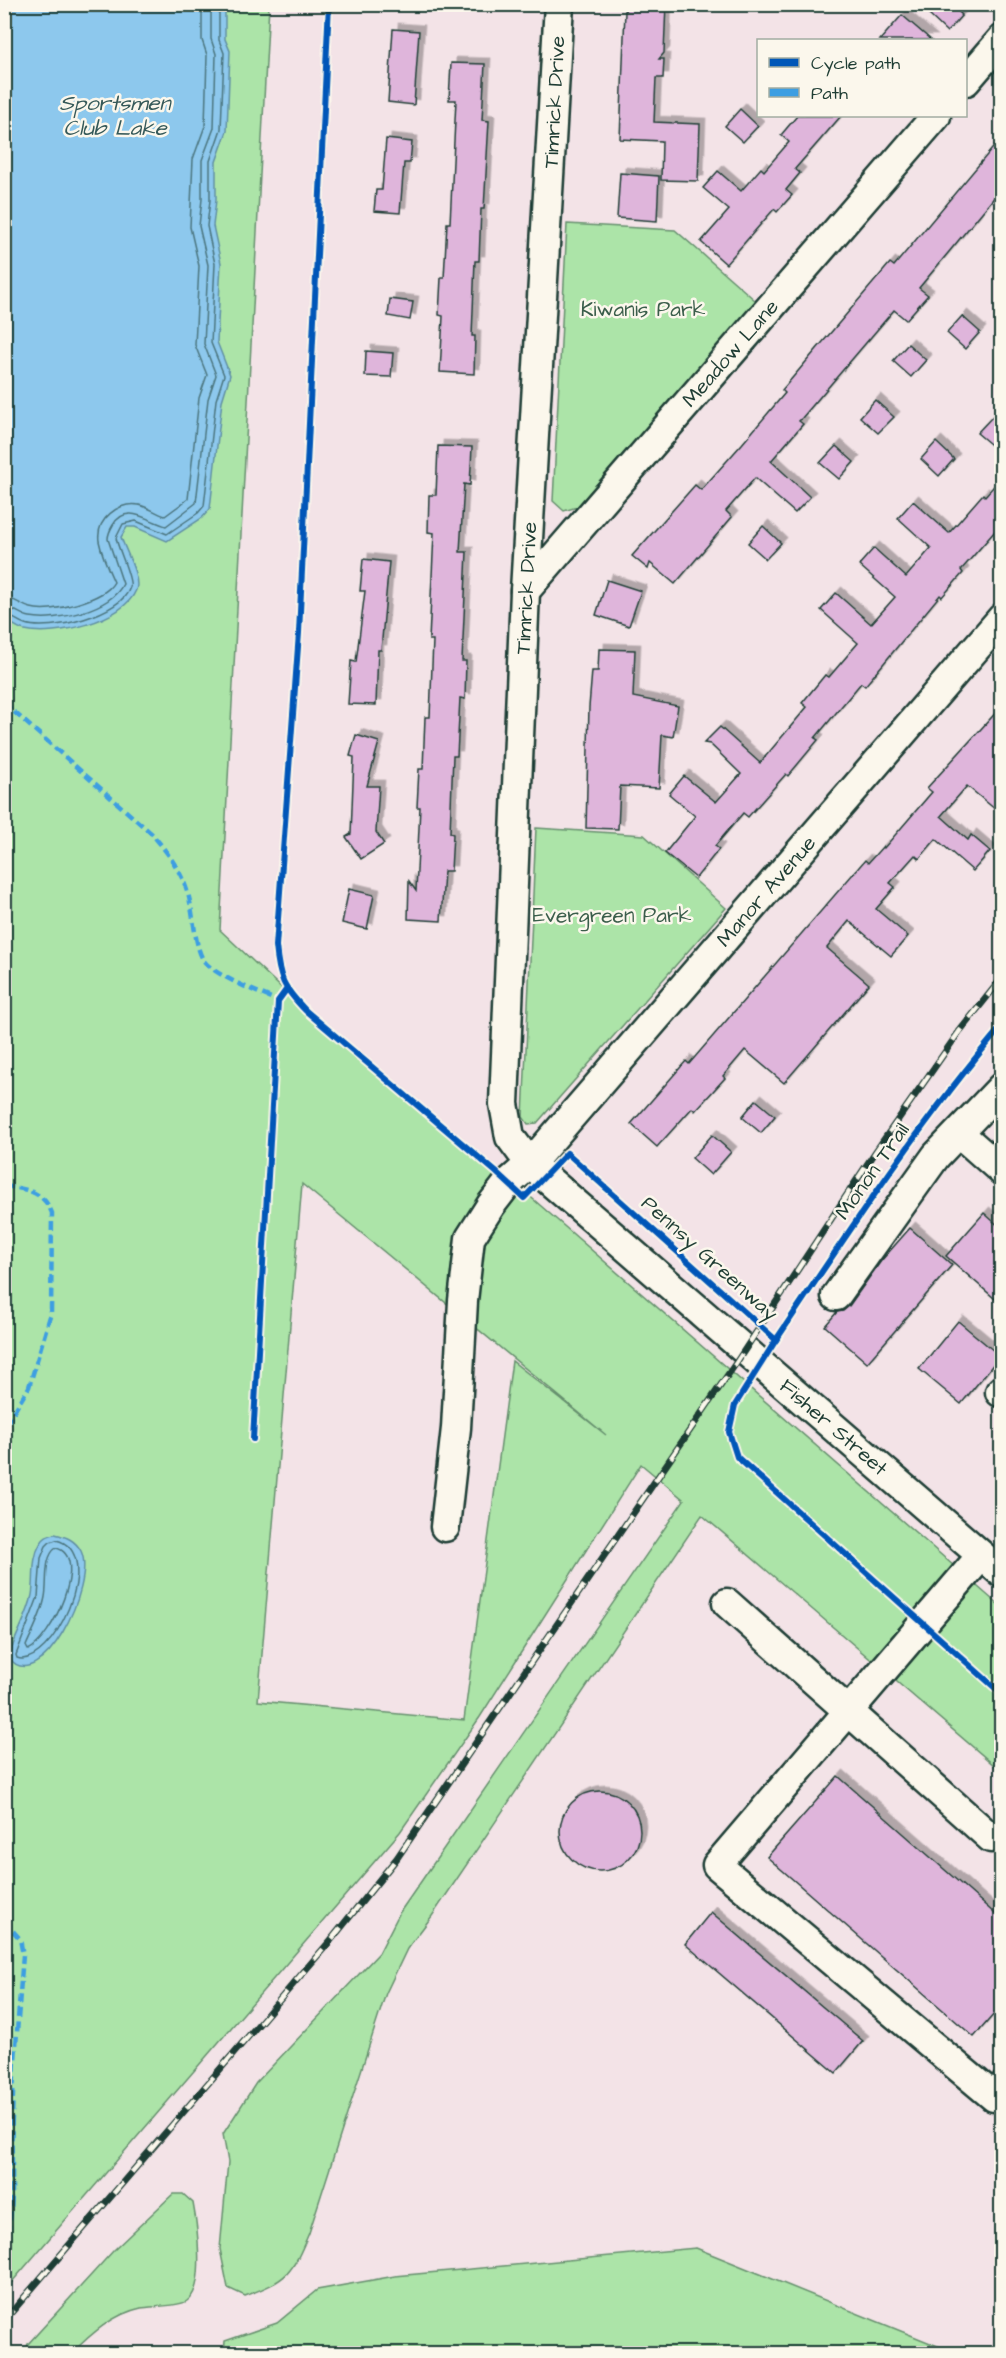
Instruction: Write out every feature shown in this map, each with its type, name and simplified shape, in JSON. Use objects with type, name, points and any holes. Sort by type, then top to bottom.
[{"type":"street","name":"Timrick Drive","points":[[530,1164],[510,1137],[504,1104],[525,591],[559,4]]},
{"type":"street","points":[[967,80],[1002,39]]},
{"type":"street","name":"Meadow Lane","points":[[525,591],[935,117]]},
{"type":"street","name":"Manor Avenue","points":[[446,1527],[456,1428],[463,1300],[470,1238],[508,1183],[530,1164],[1002,618]]},
{"type":"street","points":[[836,1296],[936,1156],[1002,1087]]},
{"type":"street","points":[[959,1133],[1002,1171]]},
{"type":"street","name":"Fisher Street","points":[[530,1164],[992,1564]]},
{"type":"street","points":[[992,1564],[850,1711],[717,1864],[994,2097],[1002,2087]]},
{"type":"street","points":[[727,1603],[991,1838]]},
{"type":"green space","points":[[5,5],[269,5],[220,930],[306,1011],[510,1179],[1001,1607],[1001,1771],[702,1515],[432,1916],[407,1949],[386,1993],[309,2233],[298,2258],[287,2274],[271,2285],[245,2296],[228,2288],[220,2249],[228,2162],[223,2134],[256,2083],[379,1953],[400,1912],[684,1500],[641,1464],[480,1717],[400,1832],[5,2290]],"holes":[[[302,1184],[606,1435],[512,1361],[464,1720],[258,1701]]]},
{"type":"green space","name":"Kiwanis Park","points":[[567,224],[675,230],[756,301],[577,507],[564,511],[553,501]]},
{"type":"green space","name":"Evergreen Park","points":[[536,828],[644,835],[726,908],[537,1123],[528,1124],[523,1117]]},
{"type":"green space","points":[[173,2194],[183,2194],[193,2203],[196,2225],[199,2255],[197,2283],[193,2294],[187,2301],[141,2308],[121,2315],[95,2332],[72,2353],[25,2353],[28,2344],[114,2250]]},
{"type":"green space","points":[[696,2248],[955,2353],[224,2353],[225,2341],[277,2323],[317,2290],[395,2276]]},
{"type":"water","name":"Sportsmen Club Lake","points":[[5,4],[225,5],[225,39],[230,51],[227,131],[216,162],[213,226],[221,263],[217,342],[230,375],[222,401],[210,509],[202,518],[167,541],[135,527],[127,527],[121,537],[135,571],[137,585],[129,601],[104,618],[87,624],[70,629],[38,632],[22,629],[5,619]]},
{"type":"water","points":[[55,1534],[70,1540],[81,1551],[84,1567],[81,1588],[63,1632],[50,1651],[36,1663],[22,1666],[9,1658],[30,1603],[37,1550],[45,1538]]},
{"type":"building","points":[[627,4],[666,4],[664,53],[659,59],[664,59],[663,78],[656,78],[654,122],[700,124],[698,181],[661,180],[662,141],[620,139]]},
{"type":"building","points":[[938,4],[951,4],[962,15],[947,32],[929,15]]},
{"type":"building","points":[[902,15],[930,39],[881,39]]},
{"type":"building","points":[[393,29],[419,31],[414,105],[388,102]]},
{"type":"building","points":[[451,63],[485,64],[482,120],[489,121],[479,261],[475,261],[472,336],[475,336],[474,374],[440,372],[443,316],[439,315],[441,278],[444,278],[447,223],[450,223],[456,100],[449,100]]},
{"type":"building","points":[[740,109],[758,126],[743,142],[725,126]]},
{"type":"building","points":[[796,117],[840,117],[795,169],[800,173],[786,190],[792,195],[777,212],[774,209],[726,264],[701,242],[729,210],[703,188],[718,171],[741,191],[761,168],[764,171],[789,142],[781,135]]},
{"type":"building","points":[[1002,137],[1002,188],[919,288],[928,295],[906,320],[894,310],[799,421],[803,424],[771,461],[810,497],[795,513],[755,478],[726,511],[732,517],[675,584],[650,563],[648,569],[632,556],[695,485],[701,490],[742,444],[785,393],[782,390],[890,263],[894,266]]},
{"type":"building","points":[[386,139],[412,142],[410,163],[404,163],[400,213],[374,211],[376,190],[382,190]]},
{"type":"building","points":[[620,173],[659,176],[657,221],[617,218]]},
{"type":"building","points":[[390,299],[413,302],[410,320],[388,316]]},
{"type":"building","points":[[962,316],[980,332],[965,349],[947,333]]},
{"type":"building","points":[[908,344],[926,360],[911,377],[893,361]]},
{"type":"building","points":[[366,351],[393,353],[391,377],[365,376]]},
{"type":"building","points":[[875,400],[894,417],[878,433],[860,417]]},
{"type":"building","points":[[993,416],[1002,424],[1002,454],[977,433]]},
{"type":"building","points":[[936,442],[954,459],[939,476],[921,459]]},
{"type":"building","points":[[438,446],[472,447],[470,485],[464,484],[460,552],[467,552],[462,661],[466,661],[465,699],[460,698],[457,756],[453,756],[451,871],[444,871],[441,921],[408,919],[409,881],[416,891],[420,807],[417,807],[419,769],[423,769],[425,717],[430,717],[433,640],[429,640],[434,533],[428,532],[429,495],[436,495]]},
{"type":"building","points":[[836,446],[854,462],[839,479],[820,463]]},
{"type":"building","points":[[1002,477],[1002,523],[961,570],[963,573],[942,597],[940,595],[865,686],[861,683],[815,738],[818,740],[788,776],[786,774],[748,817],[743,813],[715,846],[719,849],[696,878],[665,853],[695,816],[669,794],[684,776],[716,802],[741,774],[710,744],[704,743],[720,727],[760,763],[807,707],[802,703],[825,675],[829,677],[858,643],[821,610],[836,593],[871,624],[895,597],[859,565],[874,548],[906,577],[931,548],[898,518],[913,501],[949,533],[983,494],[985,496]]},
{"type":"building","points":[[763,526],[781,543],[766,559],[748,543]]},
{"type":"building","points":[[363,559],[389,562],[381,650],[378,650],[376,705],[348,704],[351,661],[356,662],[365,591],[360,591]]},
{"type":"building","points":[[607,580],[641,591],[629,626],[596,615]]},
{"type":"building","points":[[599,649],[635,650],[633,697],[678,706],[673,737],[662,735],[659,788],[620,786],[618,829],[586,828],[589,707],[592,671],[598,671]]},
{"type":"building","points":[[1002,706],[1002,815],[967,786],[941,816],[968,840],[971,835],[990,851],[973,871],[936,839],[919,859],[915,855],[890,883],[895,887],[876,909],[908,936],[891,956],[849,921],[827,948],[869,984],[784,1083],[745,1050],[723,1076],[725,1078],[695,1111],[692,1108],[657,1147],[631,1124],[686,1061],[689,1064],[865,860],[868,863],[883,846],[884,848],[932,792],[927,788]]},
{"type":"building","points":[[356,735],[379,742],[367,786],[379,786],[376,832],[384,844],[361,859],[346,837],[351,834],[354,757],[350,756]]},
{"type":"building","points":[[349,889],[374,895],[367,929],[342,923]]},
{"type":"building","points":[[756,1100],[775,1116],[761,1133],[742,1117]]},
{"type":"building","points":[[712,1135],[731,1152],[711,1175],[692,1158]]},
{"type":"building","points":[[984,1213],[1002,1229],[1002,1305],[946,1256]]},
{"type":"building","points":[[910,1228],[952,1265],[867,1363],[825,1326],[837,1312],[849,1306],[881,1261]]},
{"type":"building","points":[[958,1321],[1000,1356],[961,1404],[919,1369]]},
{"type":"building","points":[[838,1776],[1002,1920],[1002,2005],[974,2037],[767,1857]]},
{"type":"building","points":[[600,1791],[615,1794],[628,1803],[637,1816],[640,1831],[637,1846],[628,1859],[615,1868],[600,1871],[585,1868],[572,1859],[563,1846],[560,1831],[563,1816],[572,1803],[585,1794]]},
{"type":"building","points":[[711,1912],[863,2041],[836,2073],[685,1944]]},
{"type":"railway","points":[[4,2321],[331,1940],[397,1858],[736,1363],[876,1151],[959,1032],[1002,978]]},
{"type":"marked path","points":[[4,703],[152,834],[164,849],[188,892],[197,941],[204,961],[228,978],[278,1001]]},
{"type":"marked path","points":[[4,1186],[33,1192],[44,1200],[52,1213],[51,1313],[29,1387],[4,1428]]},
{"type":"marked path","points":[[4,1921],[20,1939],[23,1955],[13,2097],[12,2199],[4,2246]]},
{"type":"cycle path","name":"Pennsy Greenway","points":[[329,4],[299,633],[276,946],[281,975],[287,989],[306,1011],[524,1198],[567,1153],[776,1340],[735,1405],[729,1432],[737,1457],[1002,1694]]},
{"type":"cycle path","points":[[253,1439],[278,1001],[286,990]]},
{"type":"cycle path","name":"Monon Trail","points":[[776,1340],[857,1220],[941,1102],[1002,1026]]}]
